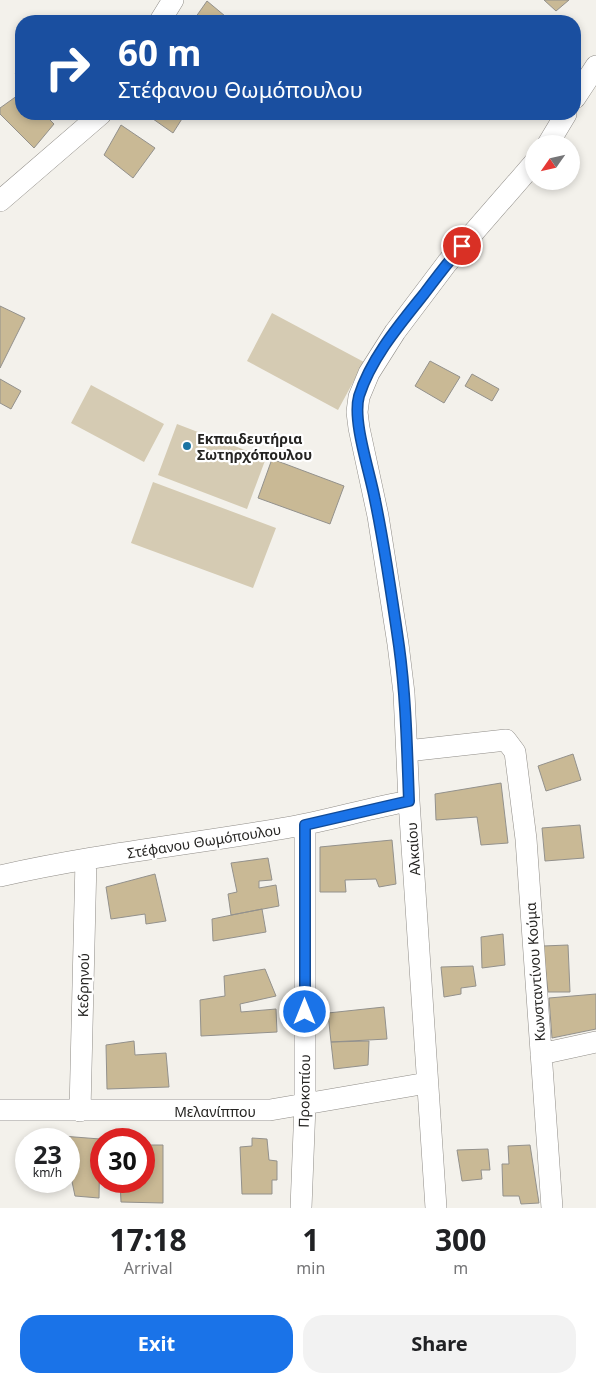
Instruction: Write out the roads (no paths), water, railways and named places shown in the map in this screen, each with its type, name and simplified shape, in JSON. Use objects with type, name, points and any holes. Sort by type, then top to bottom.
[{"type":"street","points":[[164,15],[173,0]]},
{"type":"street","points":[[581,89],[596,66]]},
{"type":"street","points":[[0,201],[95,120]]},
{"type":"street","points":[[553,135],[562,120]]},
{"type":"street","name":"Αλκαίου","points":[[436,1208],[409,801],[406,717],[400,653],[378,516],[356,412],[359,396],[373,365],[405,318],[447,263],[525,173]]},
{"type":"street","name":"Κωνσταντίνου Κούμα","points":[[407,751],[506,740],[515,752],[526,839],[552,1208]]},
{"type":"street","name":"Στέφανου Θωμόπουλου","points":[[0,876],[86,860],[305,825],[409,801]]},
{"type":"street","name":"Προκοπίου","points":[[301,1208],[305,1105],[305,825]]},
{"type":"street","name":"Κεδρηνού","points":[[80,1110],[86,860]]},
{"type":"street","points":[[541,1054],[596,1042]]},
{"type":"street","name":"Μελανίππου","points":[[0,1110],[270,1110],[427,1083]]},
{"type":"place","name":"Εκπαιδευτήρια Σωτηρχόπουλου","points":[[187,446]]}]
